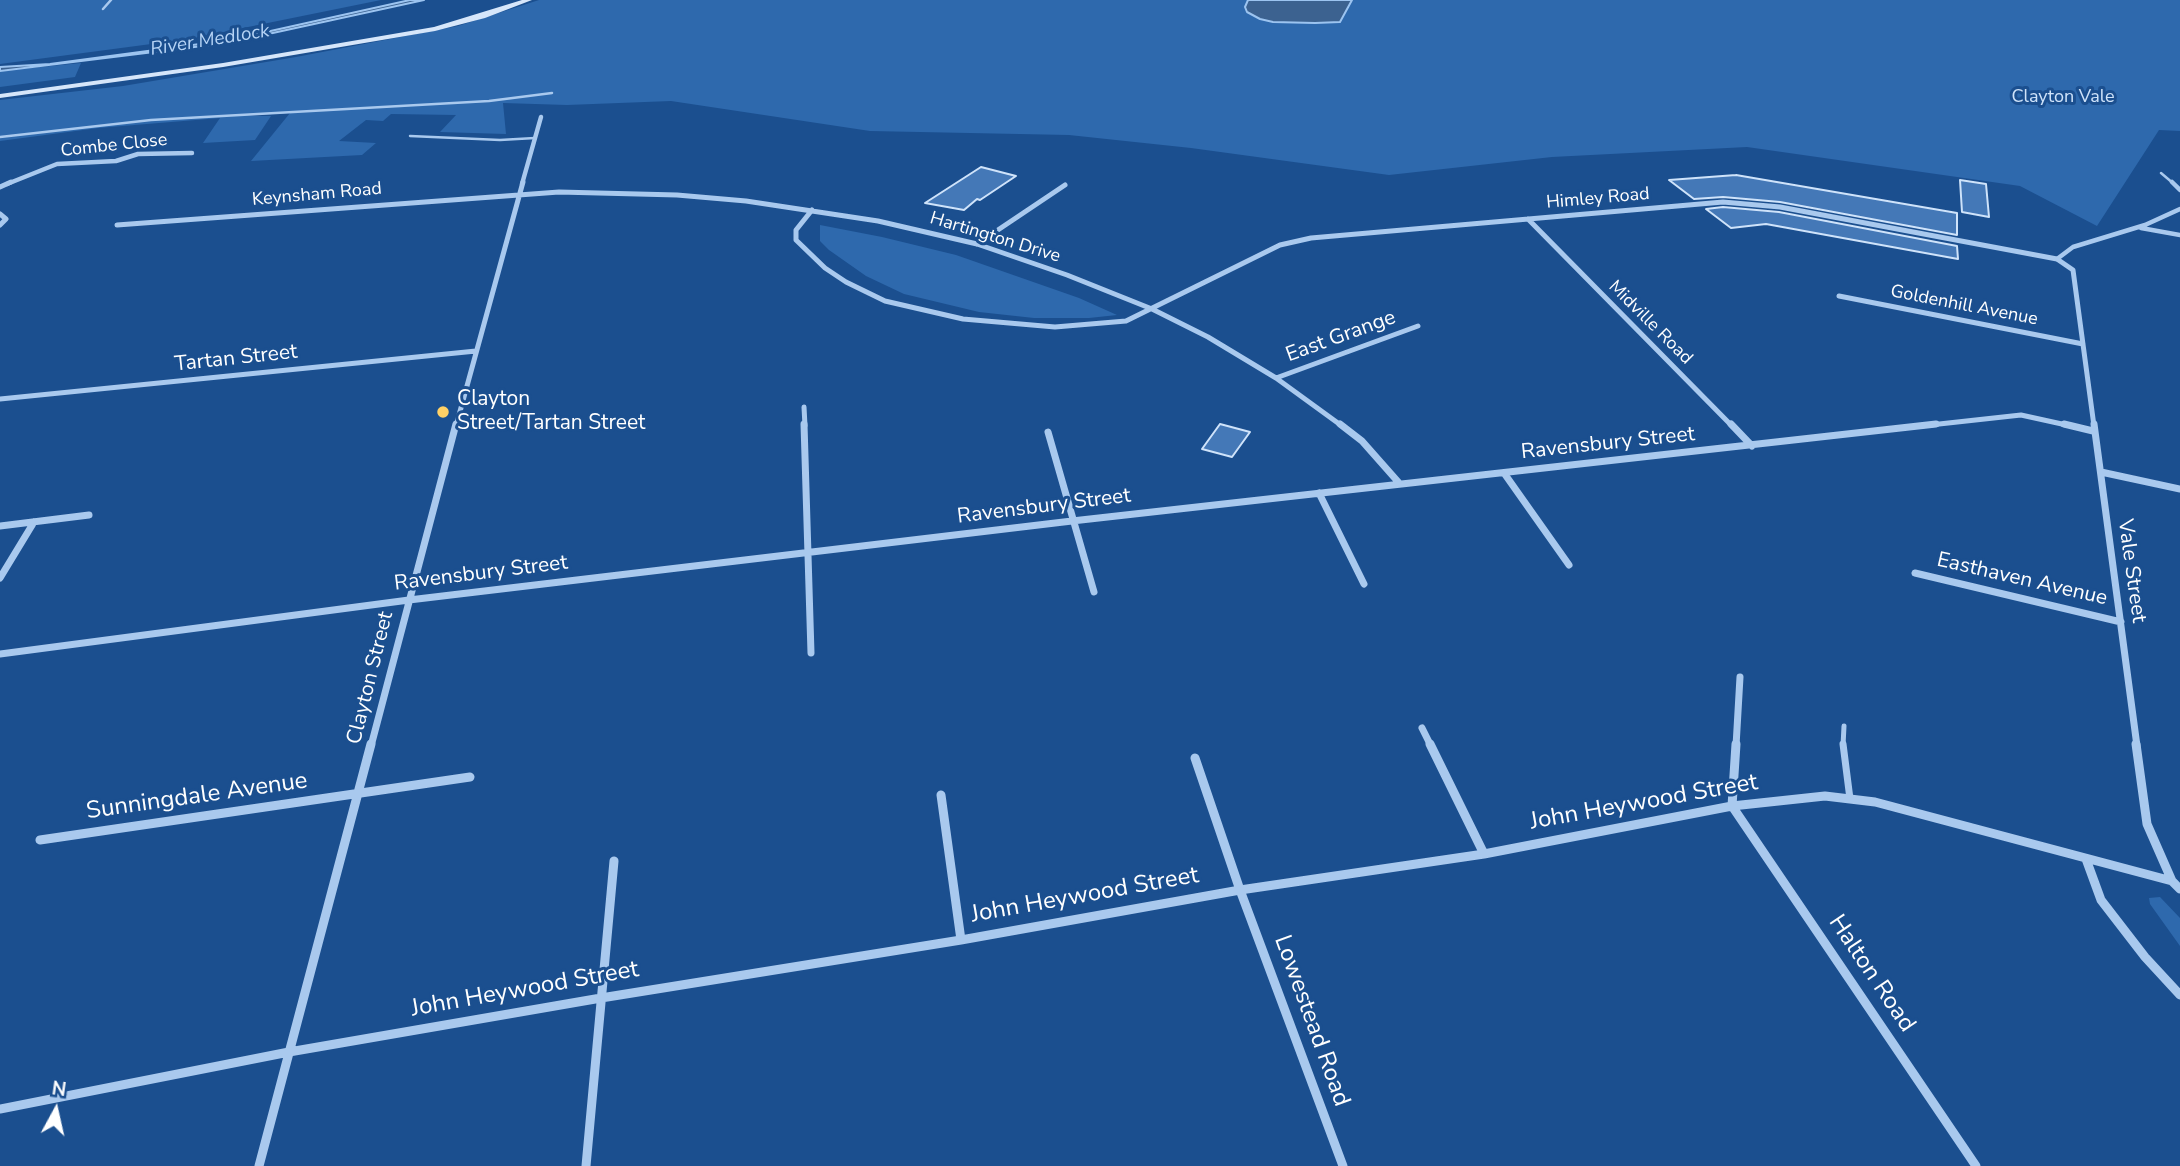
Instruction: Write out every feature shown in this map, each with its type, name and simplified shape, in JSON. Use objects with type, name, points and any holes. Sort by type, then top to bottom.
[{"type":"street","points":[[0,96],[223,65],[410,33],[458,23],[528,0]]},
{"type":"street","name":"Clayton Street","points":[[260,1166],[409,600],[541,117]]},
{"type":"street","name":"Combe Close","points":[[0,187],[57,164],[116,161],[138,154],[192,153]]},
{"type":"street","points":[[977,244],[1065,185]]},
{"type":"street","name":"Hartington Drive","points":[[519,193],[677,195],[812,210],[878,221],[977,244],[1153,309],[1208,337],[1276,378],[1362,442],[1400,484]]},
{"type":"street","name":"Keynsham Road","points":[[117,225],[519,193]]},
{"type":"street","name":"Himley Road","points":[[812,210],[801,221],[796,240],[825,268],[846,282],[885,300],[963,319],[1055,327],[1126,321],[1280,245],[1294,241],[1738,202],[1780,207],[2057,259]]},
{"type":"street","points":[[0,214],[6,219],[0,225]]},
{"type":"street","name":"Midville Road","points":[[1528,219],[1752,446]]},
{"type":"street","name":"Vale Street","points":[[2057,259],[2073,270],[2147,824],[2172,881],[2180,889]]},
{"type":"street","name":"Goldenhill Avenue","points":[[1839,296],[2083,344]]},
{"type":"street","name":"East Grange","points":[[1276,378],[1418,326]]},
{"type":"street","name":"Tartan Street","points":[[0,399],[476,351]]},
{"type":"street","points":[[804,407],[811,653]]},
{"type":"street","name":"Ravensbury Street","points":[[0,654],[409,600],[809,552],[2021,415],[2093,431]]},
{"type":"street","points":[[1048,432],[1094,592]]},
{"type":"street","points":[[2101,472],[2180,489]]},
{"type":"street","points":[[1504,473],[1569,565]]},
{"type":"street","points":[[1319,493],[1364,584]]},
{"type":"street","points":[[0,526],[89,515]]},
{"type":"street","points":[[0,578],[34,522]]},
{"type":"street","name":"Easthaven Avenue","points":[[1914,573],[2121,622]]},
{"type":"street","points":[[1732,806],[1740,677]]},
{"type":"street","points":[[1422,728],[1484,854]]},
{"type":"street","name":"Lowestead Road","points":[[1195,758],[1240,890],[1343,1166]]},
{"type":"street","name":"Sunningdale Avenue","points":[[40,840],[470,777]]},
{"type":"street","points":[[941,795],[961,940]]},
{"type":"street","name":"John Heywood Street","points":[[0,1109],[289,1052],[601,998],[961,940],[1240,890],[1484,854],[1732,806],[1825,796],[1875,802],[2172,881]]},
{"type":"street","name":"Halton Road","points":[[1732,806],[1976,1166]]},
{"type":"street","points":[[2086,859],[2101,900],[2145,957],[2180,995]]},
{"type":"street","points":[[586,1166],[614,861]]},
{"type":"lane","points":[[103,9],[111,0]]},
{"type":"lane","points":[[0,137],[151,120],[489,101],[552,93]]},
{"type":"lane","points":[[410,136],[500,140],[535,138]]},
{"type":"lane","points":[[2161,173],[2180,190]]},
{"type":"lane","points":[[2057,259],[2073,247],[2137,228],[2180,209]]},
{"type":"lane","points":[[2137,228],[2180,235]]},
{"type":"lane","points":[[1844,726],[1843,754],[1850,799]]},
{"type":"green space","points":[[0,0],[381,0],[189,39],[0,64]]},
{"type":"green space","name":"Clayton Vale","points":[[539,0],[2180,0],[2180,131],[2159,130],[2097,226],[2020,186],[1747,147],[1552,157],[1389,175],[1191,148],[1069,135],[870,131],[671,101],[567,105],[503,103],[506,134],[440,132],[456,115],[391,114],[383,121],[366,120],[339,141],[376,143],[362,155],[251,161],[290,113],[243,116],[271,116],[255,140],[203,143],[220,118],[98,128],[0,141],[0,100],[123,86],[296,57],[458,26]]},
{"type":"green space","points":[[81,63],[75,77],[0,87],[0,71]]},
{"type":"green space","points":[[820,225],[956,255],[1079,298],[1117,315],[1034,318],[979,312],[904,294],[866,276],[829,250],[820,241]]},
{"type":"green space","points":[[2160,897],[2180,918],[2180,946],[2150,904],[2149,898]]},
{"type":"shaded area","points":[[410,0],[424,0],[227,43],[0,71],[0,67],[50,64],[230,40]]},
{"type":"shaded area","points":[[1248,0],[1352,0],[1340,22],[1315,23],[1260,19],[1247,12],[1245,7]]},
{"type":"building","points":[[981,167],[1016,176],[964,210],[925,203]]},
{"type":"building","points":[[1736,175],[1957,213],[1957,235],[1780,202],[1723,197],[1694,199],[1669,180]]},
{"type":"building","points":[[1960,180],[1986,184],[1989,217],[1962,212]]},
{"type":"building","points":[[1723,207],[1779,212],[1957,246],[1958,259],[1766,224],[1731,228],[1706,209]]},
{"type":"building","points":[[1220,424],[1250,432],[1232,457],[1202,449]]},
{"type":"place","name":"Clayton Street/Tartan Street","points":[[443,412]]},
{"type":"water label","name":"River Medlock","points":[[210,41]]}]
